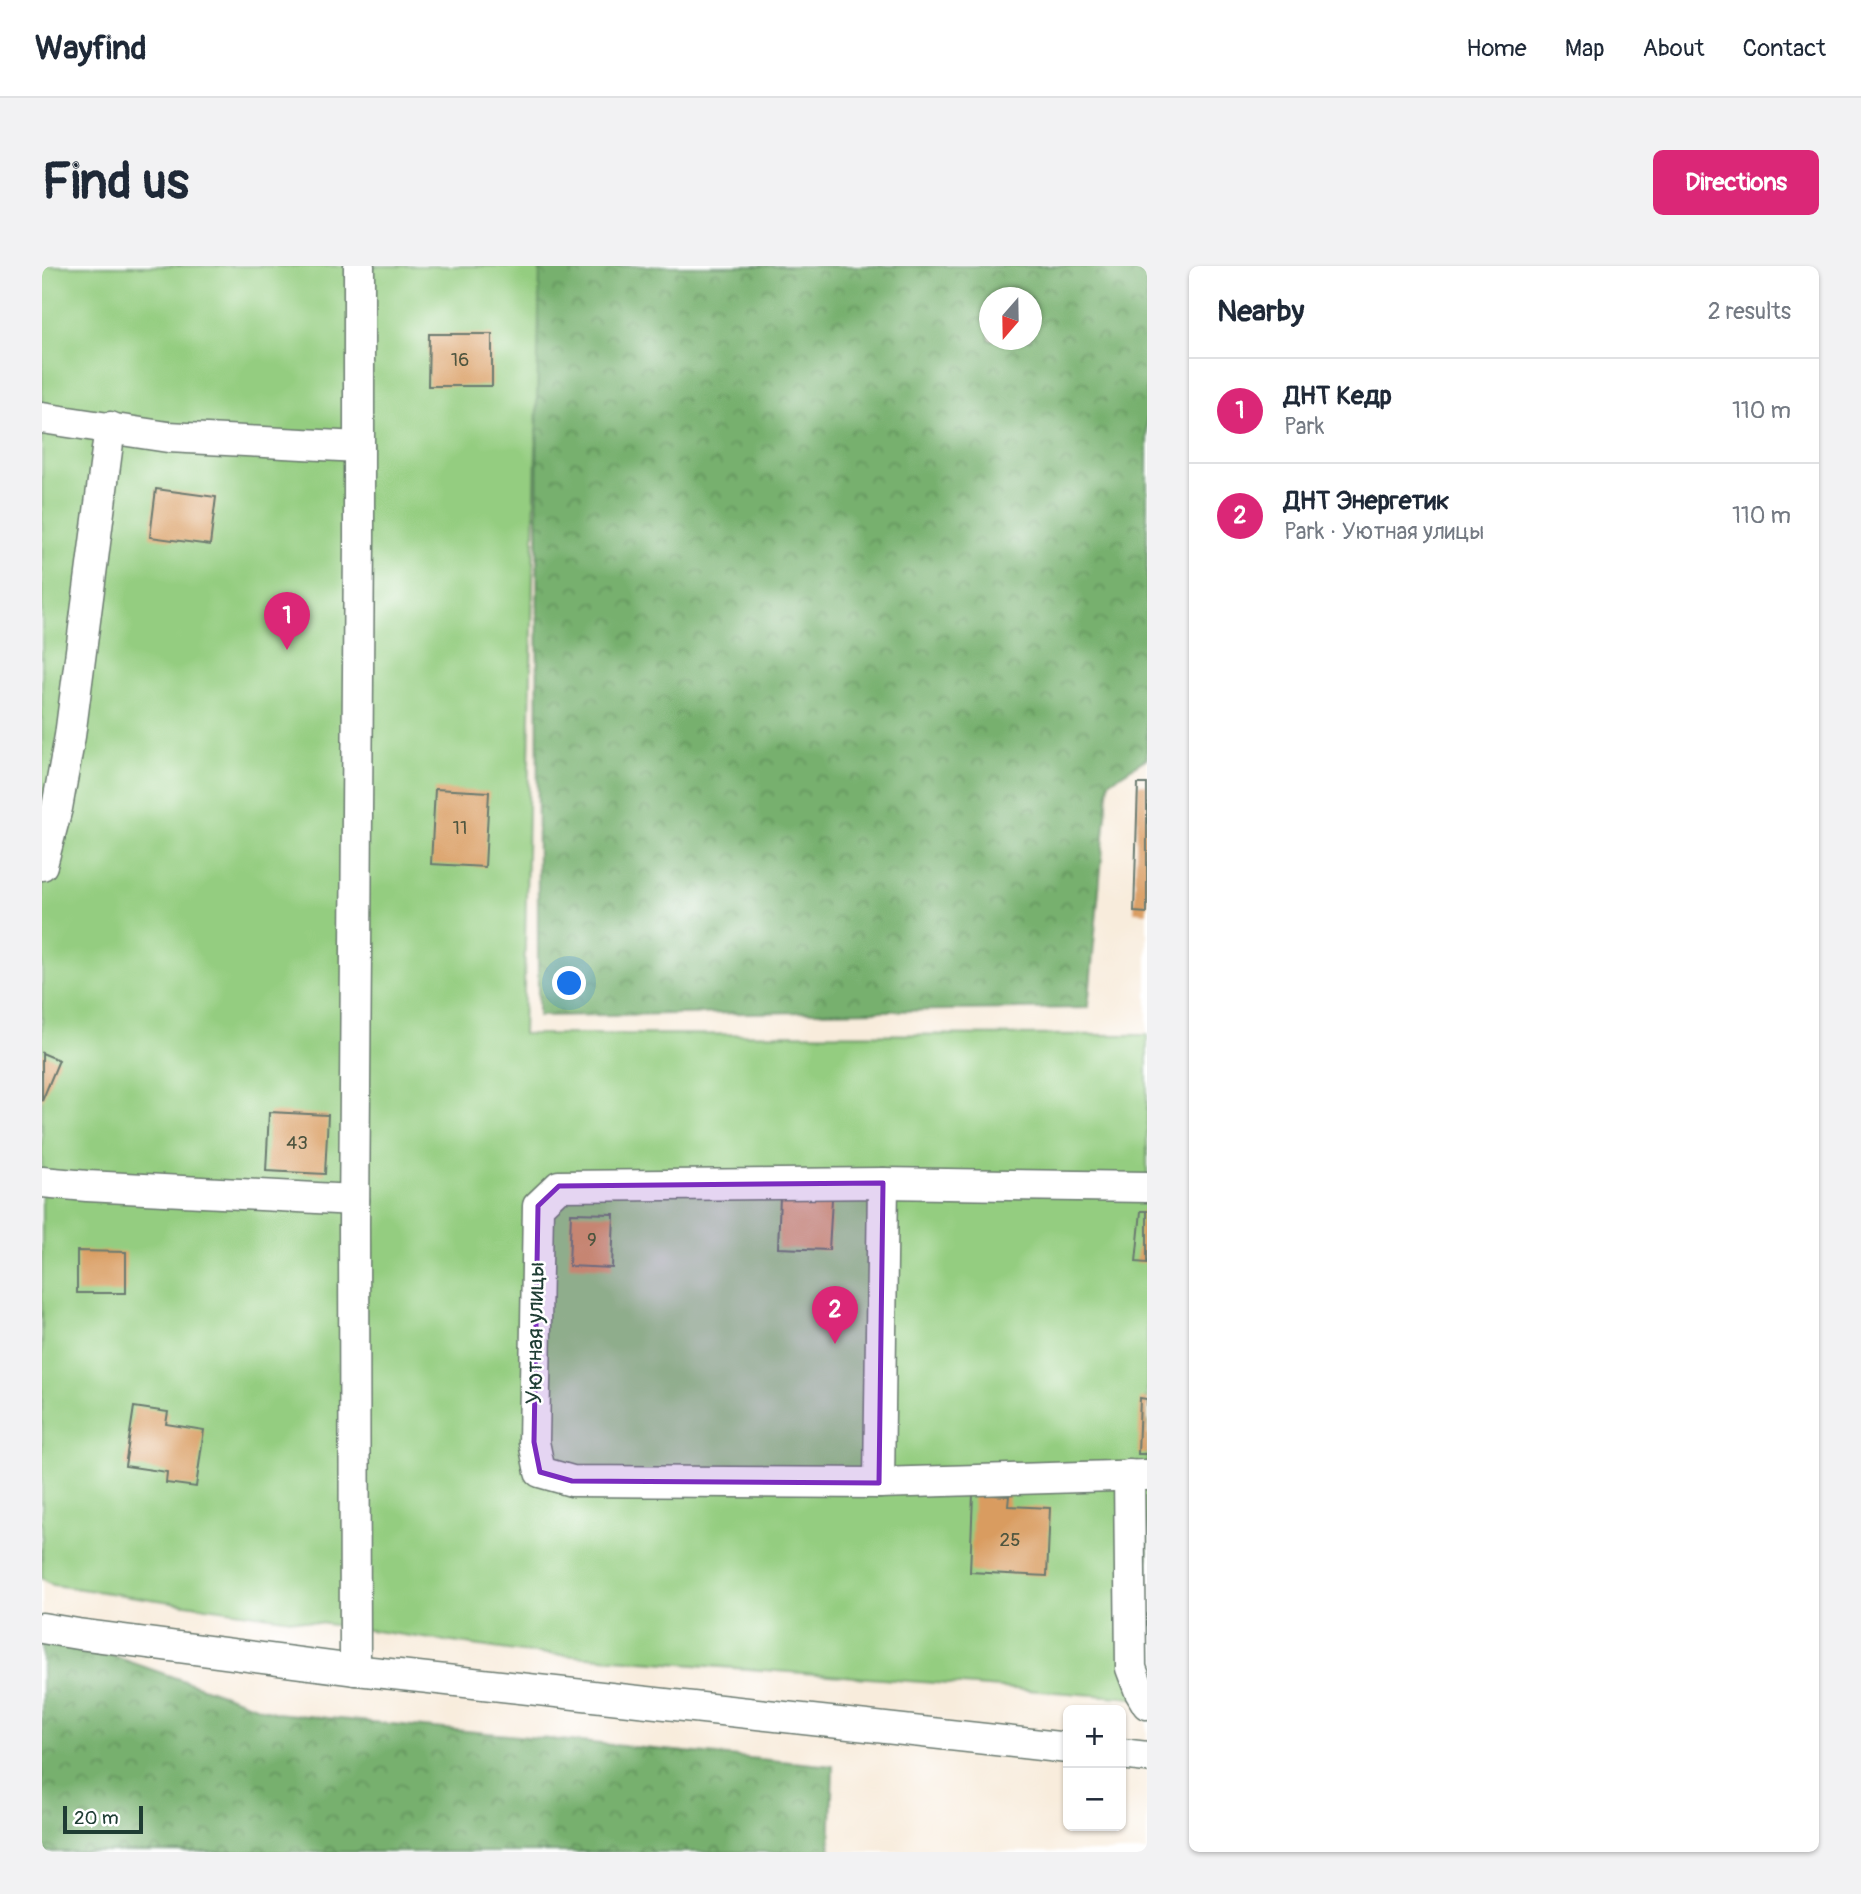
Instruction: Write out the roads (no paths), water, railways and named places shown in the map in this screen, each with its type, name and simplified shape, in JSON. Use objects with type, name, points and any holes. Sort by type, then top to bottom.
[{"type":"street","points":[[355,1670],[354,1200],[359,266]]},
{"type":"street","points":[[42,418],[168,437],[359,447]]},
{"type":"street","points":[[42,865],[57,808],[70,736],[110,427]]},
{"type":"street","points":[[42,1182],[73,1186],[354,1200]]},
{"type":"street","points":[[879,1483],[883,1183]]},
{"type":"street","name":"Уютная улицы","points":[[1147,1187],[883,1183],[559,1186],[538,1206],[534,1442],[540,1472],[572,1481],[879,1483],[1138,1475],[1131,1668],[1147,1704]]},
{"type":"street","points":[[42,1628],[355,1670],[1063,1747]]},
{"type":"street","points":[[1126,1755],[1147,1757]]},
{"type":"place","name":"ДНТ Кедр","points":[[287,650]]},
{"type":"place","name":"ДНТ Энергетик","points":[[835,1344]]}]
